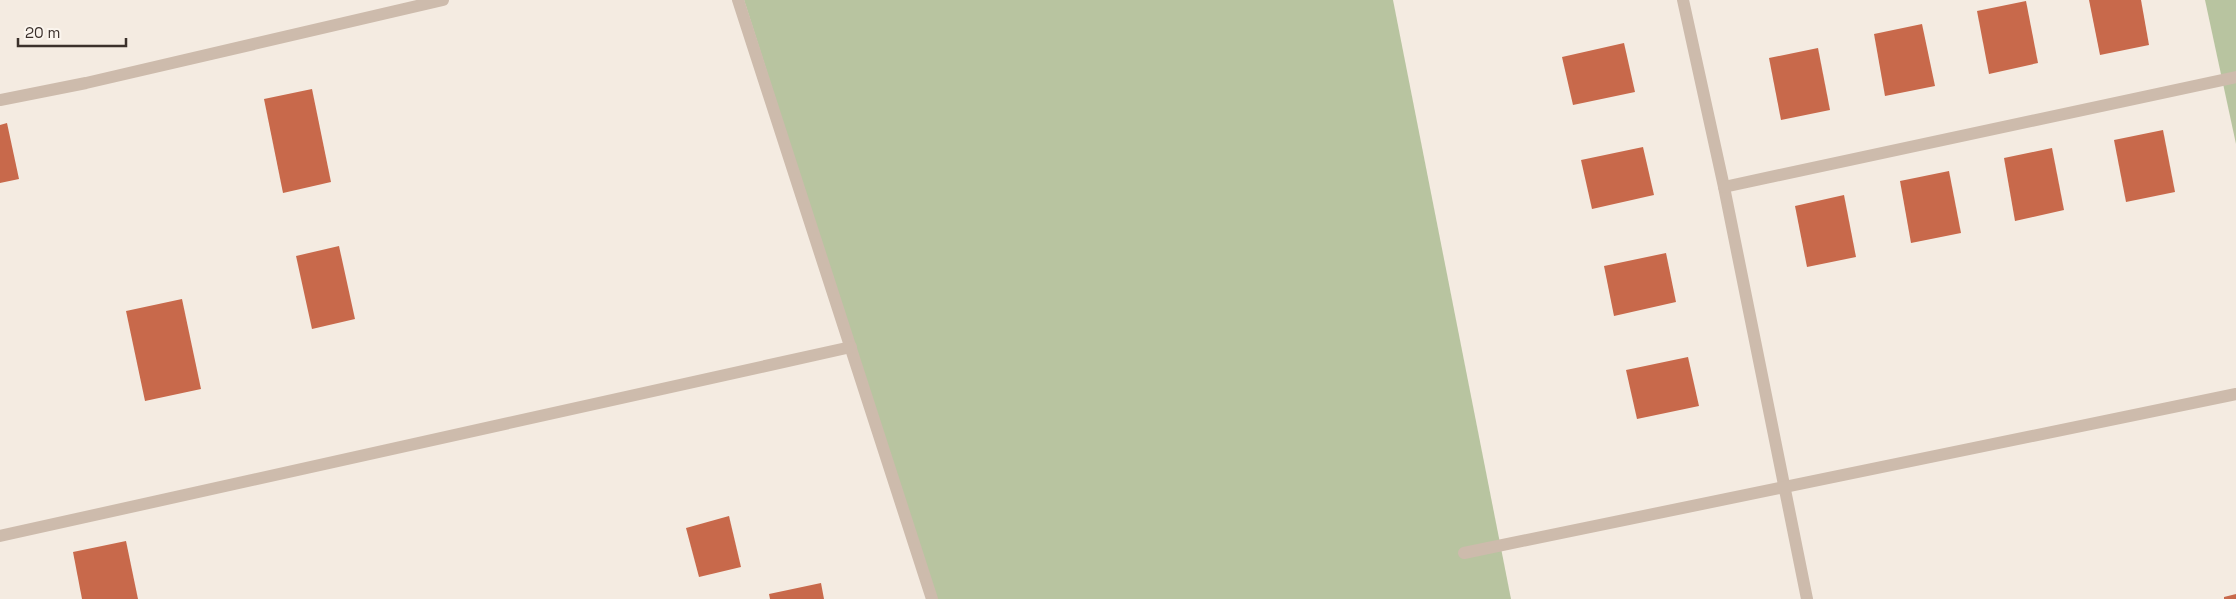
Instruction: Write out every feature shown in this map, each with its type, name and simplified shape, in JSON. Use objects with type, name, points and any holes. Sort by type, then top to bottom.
[{"type":"street","points":[[0,100],[86,83],[443,0]]},
{"type":"street","points":[[738,0],[932,599]]},
{"type":"street","points":[[1683,0],[1724,187],[1807,599]]},
{"type":"street","points":[[1724,187],[2236,77]]},
{"type":"street","points":[[0,536],[850,347]]},
{"type":"street","points":[[1464,553],[2236,394]]},
{"type":"green space","points":[[744,0],[1393,0],[1511,599],[935,599]]},
{"type":"green space","points":[[2205,0],[2236,0],[2236,144]]},
{"type":"building","points":[[2089,0],[2141,0],[2149,45],[2100,55]]},
{"type":"building","points":[[2026,1],[2038,63],[1989,74],[1977,11]]},
{"type":"building","points":[[1922,24],[1935,86],[1885,96],[1874,34]]},
{"type":"building","points":[[1624,43],[1635,92],[1573,105],[1562,57]]},
{"type":"building","points":[[1818,48],[1830,110],[1781,120],[1769,58]]},
{"type":"building","points":[[312,89],[331,182],[283,193],[264,99]]},
{"type":"building","points":[[7,123],[19,179],[0,183],[0,125]]},
{"type":"building","points":[[2163,130],[2175,192],[2126,202],[2114,140]]},
{"type":"building","points":[[1643,147],[1654,195],[1592,209],[1581,160]]},
{"type":"building","points":[[2052,148],[2064,210],[2015,221],[2004,158]]},
{"type":"building","points":[[1949,171],[1961,233],[1911,243],[1900,181]]},
{"type":"building","points":[[1844,195],[1856,257],[1807,267],[1795,206]]},
{"type":"building","points":[[339,246],[355,319],[312,329],[296,256]]},
{"type":"building","points":[[1666,253],[1676,302],[1614,316],[1604,266]]},
{"type":"building","points":[[182,299],[201,389],[145,401],[126,311]]},
{"type":"building","points":[[1688,357],[1699,406],[1637,419],[1626,370]]},
{"type":"building","points":[[729,516],[741,567],[699,577],[686,528]]},
{"type":"building","points":[[126,541],[138,599],[82,599],[73,552]]},
{"type":"building","points":[[821,583],[824,599],[770,599],[769,594]]},
{"type":"building","points":[[2236,594],[2236,599],[2224,599],[2224,597]]}]
